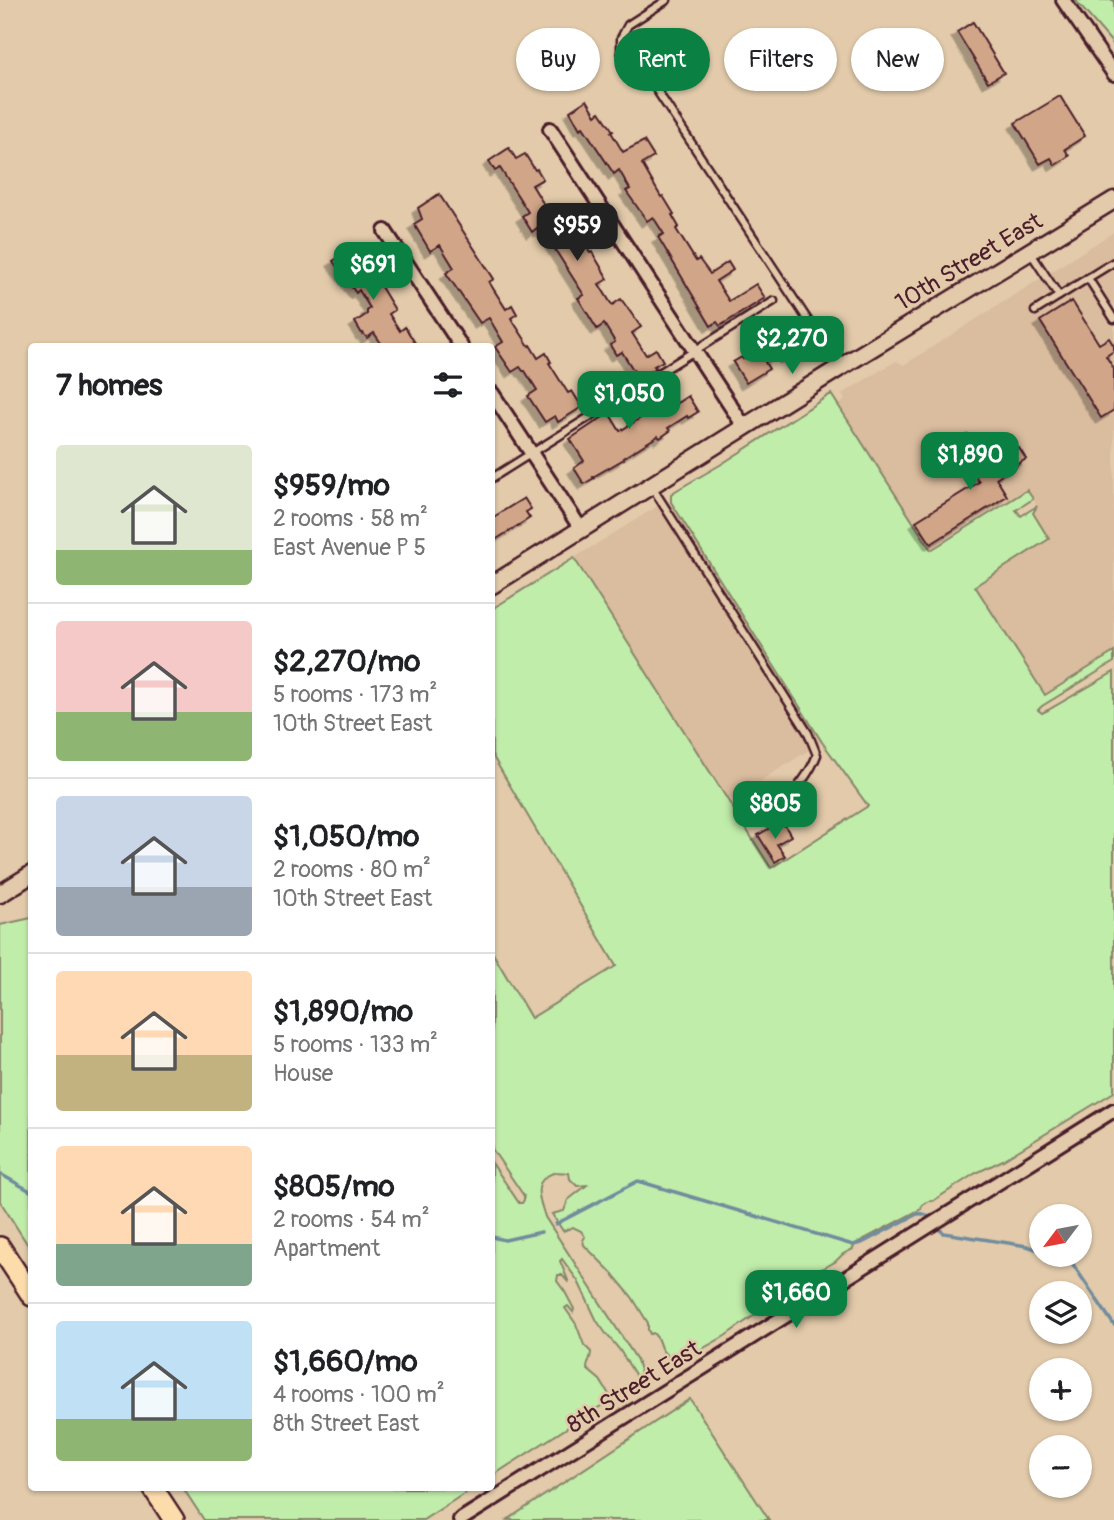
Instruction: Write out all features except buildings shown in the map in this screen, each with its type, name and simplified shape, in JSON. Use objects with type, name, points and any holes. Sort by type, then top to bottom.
[{"type":"main road","name":"10th Street East","points":[[495,583],[1114,200]]},
{"type":"main road","points":[[0,894],[28,876]]},
{"type":"main road","points":[[0,1247],[28,1290]]},
{"type":"main road","points":[[155,1491],[174,1520]]},
{"type":"street","points":[[1063,0],[1114,74]]},
{"type":"street","points":[[550,129],[745,428]]},
{"type":"street","points":[[385,231],[459,343]]},
{"type":"street","points":[[495,398],[581,529]]},
{"type":"street","name":"8th Street East","points":[[460,1520],[1114,1110]]},
{"type":"lane","points":[[667,0],[628,25],[621,38],[621,52],[629,63],[648,77],[839,368]]},
{"type":"lane","points":[[1030,251],[1059,296]]},
{"type":"lane","points":[[1035,311],[1114,262]]},
{"type":"lane","points":[[1088,278],[1114,319]]},
{"type":"lane","points":[[495,476],[774,301]]},
{"type":"lane","points":[[651,485],[813,744],[817,755],[814,763],[794,793],[777,810]]},
{"type":"shaded area","points":[[1114,232],[1114,652],[1045,695],[975,586],[1049,539],[1033,513],[1037,506],[1028,490],[931,550],[839,405],[845,400],[842,394],[896,361],[904,365]]},
{"type":"shaded area","points":[[671,502],[822,742],[728,801],[574,558],[658,506]]},
{"type":"green space","points":[[1075,0],[1114,0],[1114,45]]},
{"type":"green space","points":[[831,394],[931,550],[1027,490],[1033,499],[1016,510],[1021,516],[1037,506],[1033,513],[1049,539],[975,586],[1045,695],[1114,652],[1114,662],[1038,710],[1042,713],[1048,710],[1114,672],[1114,1092],[933,1201],[925,1202],[921,1209],[855,1244],[853,1249],[835,1262],[815,1272],[725,1336],[677,1363],[664,1352],[655,1335],[650,1334],[648,1323],[632,1297],[584,1245],[585,1237],[581,1231],[573,1227],[563,1231],[552,1214],[564,1211],[568,1200],[587,1185],[577,1186],[570,1179],[569,1173],[560,1172],[547,1176],[542,1180],[539,1189],[545,1217],[637,1360],[642,1378],[638,1379],[597,1321],[578,1281],[562,1259],[560,1261],[569,1283],[562,1275],[558,1275],[557,1281],[574,1309],[573,1312],[568,1306],[565,1308],[576,1324],[584,1345],[591,1352],[587,1369],[600,1380],[610,1396],[607,1402],[495,1474],[495,1167],[519,1203],[522,1203],[524,1196],[495,1153],[495,957],[531,1018],[616,966],[495,760],[495,607],[574,558],[771,868],[868,806],[822,742],[671,502],[671,494]]},
{"type":"green space","points":[[28,919],[28,1245],[0,1201],[0,925]]},
{"type":"green space","points":[[690,1399],[769,1520],[507,1520]]},
{"type":"green space","points":[[185,1491],[468,1491],[423,1520],[204,1520]]},
{"type":"waterway","points":[[2,1175],[28,1190]]},
{"type":"waterway","points":[[556,1224],[638,1181],[853,1245],[862,1243],[917,1214],[925,1214],[931,1220]]},
{"type":"waterway","points":[[936,1227],[944,1233],[1029,1247]]},
{"type":"waterway","points":[[495,1238],[505,1240],[541,1232]]},
{"type":"waterway","points":[[1075,1267],[1114,1325]]}]
